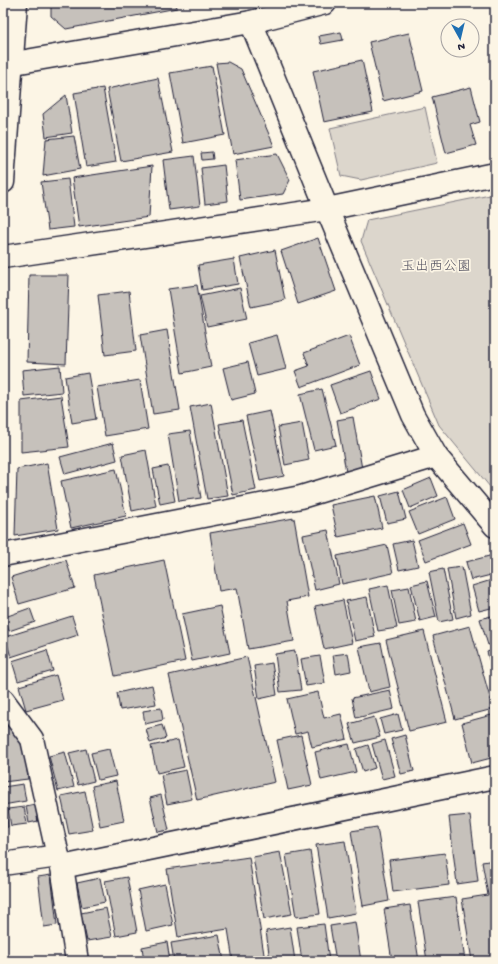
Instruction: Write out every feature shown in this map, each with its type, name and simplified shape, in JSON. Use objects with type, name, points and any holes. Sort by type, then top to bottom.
[{"type":"main road","points":[[3,182],[7,64],[16,3]]},
{"type":"main road","points":[[7,64],[251,22],[325,3]]},
{"type":"main road","points":[[251,22],[413,415],[436,456],[495,526]]},
{"type":"main road","points":[[3,257],[327,209],[495,174]]},
{"type":"main road","points":[[3,555],[301,497],[436,456]]},
{"type":"main road","points":[[3,700],[32,739],[60,861],[77,961]]},
{"type":"main road","points":[[3,864],[60,861],[495,777]]},
{"type":"green space","points":[[425,107],[437,163],[361,180],[341,176],[330,128]]},
{"type":"green space","name":"玉出西公園","points":[[495,194],[495,493],[439,425],[361,241],[367,220]]},
{"type":"building","points":[[51,3],[176,3],[177,8],[66,29],[51,16]]},
{"type":"building","points":[[341,32],[343,40],[321,44],[319,36]]},
{"type":"building","points":[[409,33],[423,91],[383,101],[369,42]]},
{"type":"building","points":[[362,60],[373,112],[324,122],[313,71]]},
{"type":"building","points":[[228,62],[241,69],[274,146],[233,154],[216,63]]},
{"type":"building","points":[[212,66],[225,135],[183,143],[170,73]]},
{"type":"building","points":[[158,78],[173,152],[121,161],[107,89]]},
{"type":"building","points":[[471,87],[480,122],[470,125],[476,145],[446,153],[432,97]]},
{"type":"building","points":[[103,88],[116,162],[86,167],[74,93]]},
{"type":"building","points":[[66,95],[72,133],[46,137],[43,114]]},
{"type":"building","points":[[74,136],[80,169],[43,176],[46,139]]},
{"type":"building","points":[[212,152],[213,159],[202,160],[201,153]]},
{"type":"building","points":[[277,154],[290,180],[283,194],[240,200],[235,160]]},
{"type":"building","points":[[194,156],[200,206],[169,210],[163,160]]},
{"type":"building","points":[[224,165],[228,201],[205,204],[201,168]]},
{"type":"building","points":[[152,166],[149,217],[79,227],[72,178]]},
{"type":"building","points":[[68,179],[74,227],[48,230],[41,182]]},
{"type":"building","points":[[318,238],[336,291],[298,304],[281,251]]},
{"type":"building","points":[[275,250],[285,300],[251,307],[240,258]]},
{"type":"building","points":[[234,259],[238,284],[202,290],[198,265]]},
{"type":"building","points":[[29,275],[69,275],[66,364],[27,362]]},
{"type":"building","points":[[197,285],[211,367],[182,373],[168,289]]},
{"type":"building","points":[[240,288],[247,319],[207,327],[200,296]]},
{"type":"building","points":[[129,291],[136,351],[105,355],[98,295]]},
{"type":"building","points":[[167,330],[180,410],[153,414],[140,335]]},
{"type":"building","points":[[277,335],[286,369],[257,376],[248,343]]},
{"type":"building","points":[[349,336],[360,365],[301,387],[295,371],[309,366],[304,353]]},
{"type":"building","points":[[248,362],[255,394],[231,400],[223,368]]},
{"type":"building","points":[[60,366],[62,392],[24,396],[22,370]]},
{"type":"building","points":[[371,371],[381,399],[340,413],[330,385]]},
{"type":"building","points":[[88,373],[96,419],[72,423],[65,377]]},
{"type":"building","points":[[140,380],[148,429],[105,436],[97,387]]},
{"type":"building","points":[[322,389],[336,445],[314,450],[300,394]]},
{"type":"building","points":[[61,396],[69,447],[21,452],[21,401]]},
{"type":"building","points":[[211,403],[228,496],[207,499],[190,407]]},
{"type":"building","points":[[270,411],[284,476],[260,481],[246,416]]},
{"type":"building","points":[[353,417],[362,469],[346,472],[337,420]]},
{"type":"building","points":[[242,420],[256,490],[233,495],[219,424]]},
{"type":"building","points":[[302,423],[309,460],[285,465],[278,427]]},
{"type":"building","points":[[190,431],[201,498],[179,501],[168,434]]},
{"type":"building","points":[[113,443],[117,460],[65,474],[60,457]]},
{"type":"building","points":[[146,450],[156,506],[132,511],[122,455]]},
{"type":"building","points":[[47,463],[58,529],[15,536],[17,469]]},
{"type":"building","points":[[168,466],[175,501],[160,504],[153,469]]},
{"type":"building","points":[[116,469],[126,516],[71,528],[61,481]]},
{"type":"building","points":[[431,478],[438,496],[410,508],[403,490]]},
{"type":"building","points":[[399,491],[406,519],[387,523],[380,496]]},
{"type":"building","points":[[375,496],[382,528],[338,537],[331,505]]},
{"type":"building","points":[[447,497],[455,519],[418,534],[409,512]]},
{"type":"building","points":[[294,518],[308,597],[287,601],[294,641],[248,649],[237,588],[219,591],[210,533]]},
{"type":"building","points":[[463,523],[471,544],[426,561],[418,540]]},
{"type":"building","points":[[328,530],[339,584],[315,590],[303,535]]},
{"type":"building","points":[[412,540],[418,566],[399,570],[393,544]]},
{"type":"building","points":[[387,545],[393,573],[342,584],[337,556]]},
{"type":"building","points":[[493,555],[495,574],[471,580],[466,562]]},
{"type":"building","points":[[66,560],[75,588],[19,604],[11,577]]},
{"type":"building","points":[[164,560],[185,661],[115,676],[94,575]]},
{"type":"building","points":[[462,567],[471,614],[456,618],[447,569]]},
{"type":"building","points":[[443,569],[453,619],[439,622],[429,572]]},
{"type":"building","points":[[495,579],[495,607],[479,611],[472,586]]},
{"type":"building","points":[[427,581],[436,617],[420,621],[411,585]]},
{"type":"building","points":[[388,585],[397,628],[378,631],[369,589]]},
{"type":"building","points":[[409,587],[416,622],[399,625],[392,590]]},
{"type":"building","points":[[367,597],[375,637],[355,641],[346,601]]},
{"type":"building","points":[[343,600],[352,643],[324,649],[315,606]]},
{"type":"building","points":[[220,606],[230,653],[192,661],[182,614]]},
{"type":"building","points":[[30,608],[35,622],[9,631],[5,617]]},
{"type":"building","points":[[495,615],[495,643],[488,645],[480,619]]},
{"type":"building","points":[[72,616],[78,635],[11,657],[5,637]]},
{"type":"building","points":[[470,626],[493,709],[455,719],[433,636]]},
{"type":"building","points":[[424,631],[447,722],[409,731],[386,640]]},
{"type":"building","points":[[381,643],[390,687],[369,692],[359,647]]},
{"type":"building","points":[[495,649],[495,677],[494,677],[487,652]]},
{"type":"building","points":[[47,650],[53,671],[18,681],[12,661]]},
{"type":"building","points":[[295,651],[301,690],[280,692],[275,654]]},
{"type":"building","points":[[348,653],[351,671],[336,674],[333,655]]},
{"type":"building","points":[[320,656],[325,683],[306,686],[301,659]]},
{"type":"building","points":[[247,657],[275,782],[197,800],[169,675]]},
{"type":"building","points":[[272,663],[277,695],[259,699],[254,666]]},
{"type":"building","points":[[56,675],[63,700],[26,710],[19,686]]},
{"type":"building","points":[[152,685],[156,704],[120,710],[117,693]]},
{"type":"building","points":[[390,690],[394,709],[356,718],[352,698]]},
{"type":"building","points":[[318,692],[324,718],[341,714],[347,739],[312,747],[308,731],[295,734],[287,699]]},
{"type":"building","points":[[161,708],[163,720],[145,724],[143,711]]},
{"type":"building","points":[[398,714],[402,730],[384,734],[380,719]]},
{"type":"building","points":[[495,714],[495,757],[472,763],[462,723]]},
{"type":"building","points":[[374,717],[380,737],[355,743],[349,724]]},
{"type":"building","points":[[3,718],[12,725],[25,752],[28,779],[3,782]]},
{"type":"building","points":[[162,725],[166,738],[150,743],[146,729]]},
{"type":"building","points":[[301,735],[312,785],[288,790],[277,740]]},
{"type":"building","points":[[405,735],[414,771],[401,774],[391,739]]},
{"type":"building","points":[[178,740],[184,767],[157,773],[151,746]]},
{"type":"building","points":[[385,740],[395,776],[382,779],[372,744]]},
{"type":"building","points":[[349,744],[356,772],[321,780],[315,752]]},
{"type":"building","points":[[368,745],[375,768],[363,772],[356,749]]},
{"type":"building","points":[[86,749],[94,781],[78,785],[69,753]]},
{"type":"building","points":[[109,749],[116,776],[98,780],[91,753]]},
{"type":"building","points":[[65,752],[74,787],[58,791],[49,756]]},
{"type":"building","points":[[186,770],[192,799],[167,804],[161,775]]},
{"type":"building","points":[[116,781],[124,821],[100,826],[92,786]]},
{"type":"building","points":[[23,784],[26,801],[3,805],[3,787]]},
{"type":"building","points":[[85,791],[93,830],[69,834],[61,796]]},
{"type":"building","points":[[161,795],[169,830],[158,832],[150,798]]},
{"type":"building","points":[[35,804],[38,821],[29,823],[26,806]]},
{"type":"building","points":[[24,807],[27,824],[11,826],[8,809]]},
{"type":"building","points":[[3,810],[6,810],[8,827],[3,828]]},
{"type":"building","points":[[470,815],[478,881],[457,884],[449,817]]},
{"type":"building","points":[[377,827],[389,901],[363,906],[351,831]]},
{"type":"building","points":[[345,841],[356,913],[328,918],[316,845]]},
{"type":"building","points":[[310,851],[320,914],[296,917],[286,855]]},
{"type":"building","points":[[280,852],[292,914],[264,919],[253,857]]},
{"type":"building","points":[[445,853],[449,885],[393,892],[389,860]]},
{"type":"building","points":[[249,857],[265,961],[233,961],[228,929],[178,937],[167,869]]},
{"type":"building","points":[[495,860],[495,959],[472,961],[462,899],[488,895],[482,862]]},
{"type":"building","points":[[51,875],[57,925],[44,927],[38,877]]},
{"type":"building","points":[[127,877],[137,932],[116,936],[105,881]]},
{"type":"building","points":[[100,878],[105,902],[82,907],[77,883]]},
{"type":"building","points":[[165,884],[173,925],[146,931],[138,890]]},
{"type":"building","points":[[456,897],[465,961],[427,961],[418,902]]},
{"type":"building","points":[[410,905],[419,961],[392,961],[384,909]]},
{"type":"building","points":[[106,908],[112,937],[87,941],[81,913]]},
{"type":"building","points":[[355,922],[361,961],[336,961],[330,926]]},
{"type":"building","points":[[324,924],[329,961],[302,961],[297,927]]},
{"type":"building","points":[[290,927],[295,961],[270,961],[266,931]]},
{"type":"building","points":[[219,935],[224,961],[174,961],[171,943]]},
{"type":"building","points":[[167,942],[170,961],[144,961],[142,947]]}]
